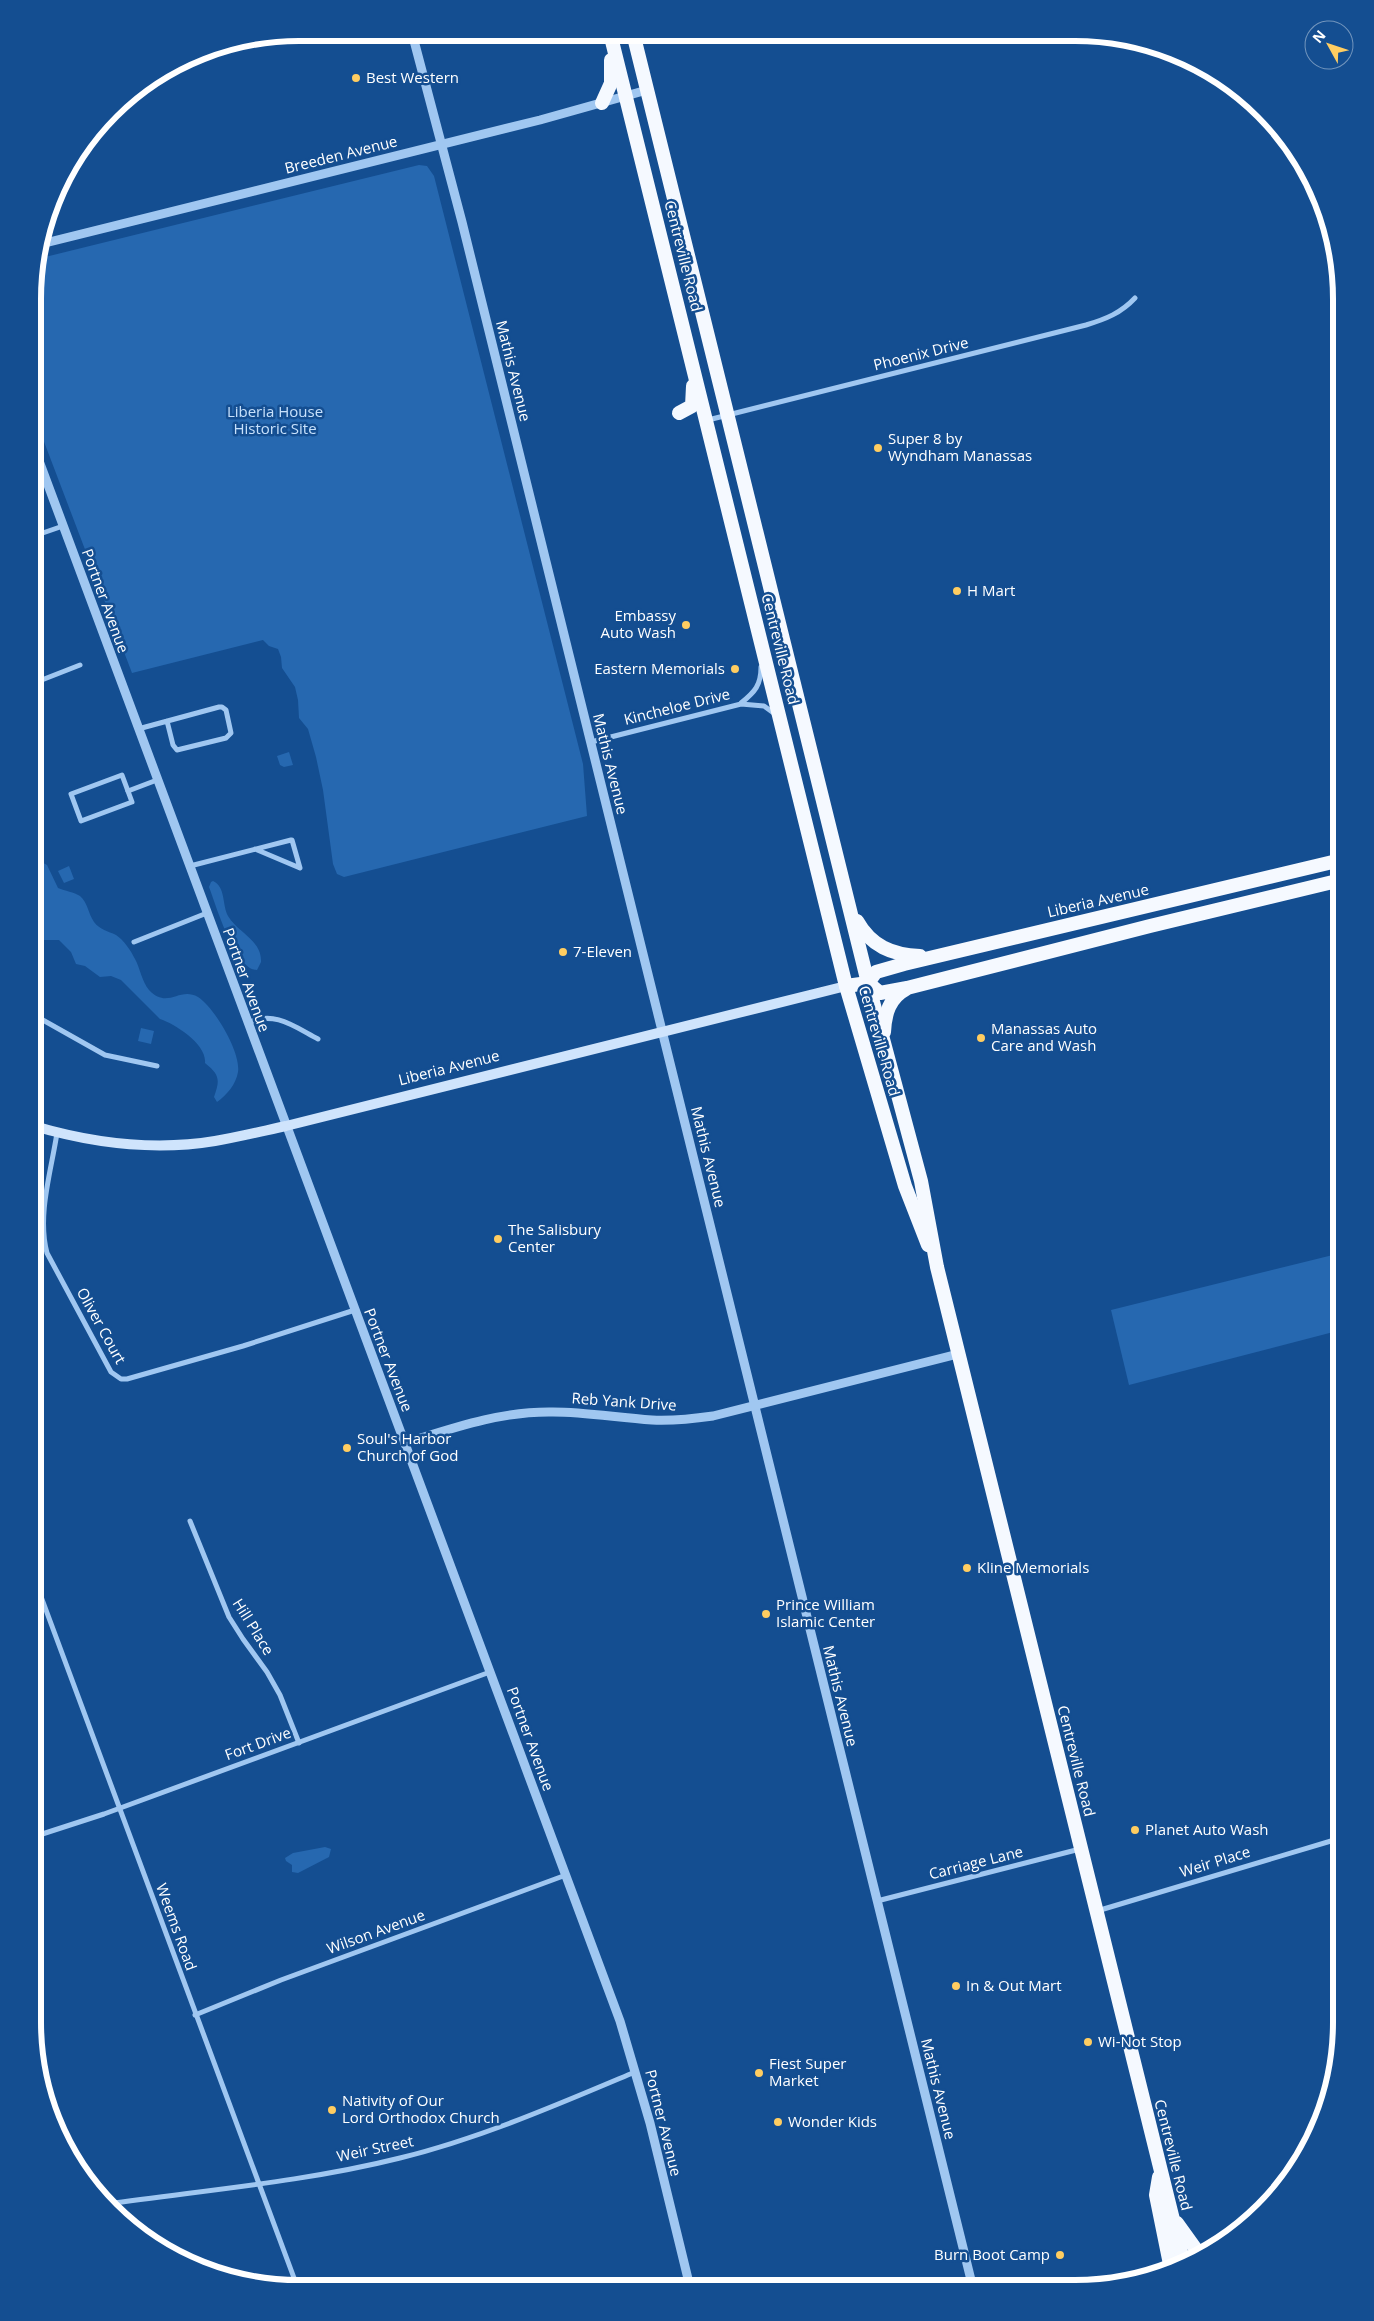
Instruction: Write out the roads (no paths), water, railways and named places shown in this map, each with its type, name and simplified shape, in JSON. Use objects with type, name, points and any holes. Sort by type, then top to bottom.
[{"type":"highway","points":[[602,103],[611,83],[610,41]]},
{"type":"highway","name":"Centreville Road","points":[[612,41],[846,986],[905,1186],[937,1267]]},
{"type":"highway","name":"Centreville Road","points":[[635,41],[883,1043],[921,1181],[937,1267],[958,1354],[1182,2256]]},
{"type":"highway","points":[[679,413],[692,406],[694,370]]},
{"type":"highway","name":"Liberia Avenue","points":[[846,986],[868,983],[876,972],[938,956],[1333,862]]},
{"type":"highway","name":"Liberia Avenue","points":[[868,983],[880,993],[907,988],[1333,882]]},
{"type":"highway","points":[[852,913],[868,937],[889,951],[901,955],[938,956]]},
{"type":"highway","points":[[883,1043],[888,1009],[898,993],[907,988]]},
{"type":"highway","points":[[1160,2169],[1156,2195],[1169,2261]]},
{"type":"highway","points":[[1171,2212],[1196,2249]]},
{"type":"main road","name":"Liberia Avenue","points":[[41,1128],[57,1133],[122,1144],[180,1145],[214,1142],[286,1126],[846,986]]},
{"type":"street","name":"Mathis Avenue","points":[[414,41],[443,144],[970,2280]]},
{"type":"street","name":"Breeden Avenue","points":[[48,242],[443,144],[647,90]]},
{"type":"street","name":"Phoenix Drive","points":[[707,421],[1086,325],[1112,316],[1127,307],[1136,298]]},
{"type":"street","name":"Portner Avenue","points":[[41,468],[566,1875],[636,2071],[686,2280]]},
{"type":"street","points":[[41,534],[63,526]]},
{"type":"street","name":"Kincheloe Drive","points":[[741,704],[751,696],[760,684],[761,645]]},
{"type":"street","points":[[41,679],[80,665]]},
{"type":"street","name":"Kincheloe Drive","points":[[590,742],[741,704],[764,706],[781,720]]},
{"type":"street","points":[[138,729],[167,721],[222,707],[226,710],[231,734],[226,738],[176,750],[167,721]]},
{"type":"street","points":[[122,775],[128,791],[132,802],[81,821],[71,794],[122,775]]},
{"type":"street","points":[[128,791],[157,780]]},
{"type":"street","points":[[189,866],[255,849],[292,840],[300,868],[255,849]]},
{"type":"street","points":[[134,942],[207,913]]},
{"type":"street","points":[[248,1023],[266,1017],[276,1018],[318,1039]]},
{"type":"street","points":[[41,1019],[105,1055],[157,1066]]},
{"type":"street","name":"Oliver Court","points":[[57,1133],[43,1215],[47,1254],[111,1372],[116,1376],[127,1379],[243,1346],[355,1310]]},
{"type":"street","name":"Reb Yank Drive","points":[[405,1444],[470,1423],[514,1414],[568,1412],[670,1420],[713,1416],[958,1354]]},
{"type":"street","name":"Hill Place","points":[[190,1521],[230,1617],[280,1694],[299,1743]]},
{"type":"street","name":"Weems Road","points":[[41,1597],[295,2280]]},
{"type":"street","name":"Fort Drive","points":[[41,1833],[119,1808],[490,1672]]},
{"type":"street","name":"Weir Place","points":[[1096,1911],[1333,1840]]},
{"type":"street","name":"Carriage Lane","points":[[877,1901],[1081,1849]]},
{"type":"street","name":"Wilson Avenue","points":[[195,2015],[281,1980],[566,1875]]},
{"type":"street","name":"Weir Street","points":[[116,2203],[260,2184],[372,2164],[443,2146],[484,2132],[636,2071]]},
{"type":"place","name":"Best Western","points":[[356,78]]},
{"type":"place","name":"Super 8 by Wyndham Manassas","points":[[878,448]]},
{"type":"place","name":"H Mart","points":[[957,591]]},
{"type":"place","name":"Embassy Auto Wash","points":[[686,625]]},
{"type":"place","name":"Eastern Memorials","points":[[735,669]]},
{"type":"place","name":"7-Eleven","points":[[563,952]]},
{"type":"place","name":"Manassas Auto Care and Wash","points":[[981,1038]]},
{"type":"place","name":"The Salisbury Center","points":[[498,1239]]},
{"type":"place","name":"Soul's Harbor Church of God","points":[[347,1448]]},
{"type":"place","name":"Kline Memorials","points":[[967,1568]]},
{"type":"place","name":"Prince William Islamic Center","points":[[766,1614]]},
{"type":"place","name":"Planet Auto Wash","points":[[1135,1830]]},
{"type":"place","name":"In & Out Mart","points":[[956,1986]]},
{"type":"place","name":"Wi-Not Stop","points":[[1088,2042]]},
{"type":"place","name":"Fiest Super Market","points":[[759,2073]]},
{"type":"place","name":"Nativity of Our Lord Orthodox Church","points":[[332,2110]]},
{"type":"place","name":"Wonder Kids","points":[[778,2122]]},
{"type":"place","name":"Burn Boot Camp","points":[[1060,2255]]},
{"type":"park label","name":"Liberia House Historic Site","points":[[275,420]]}]
